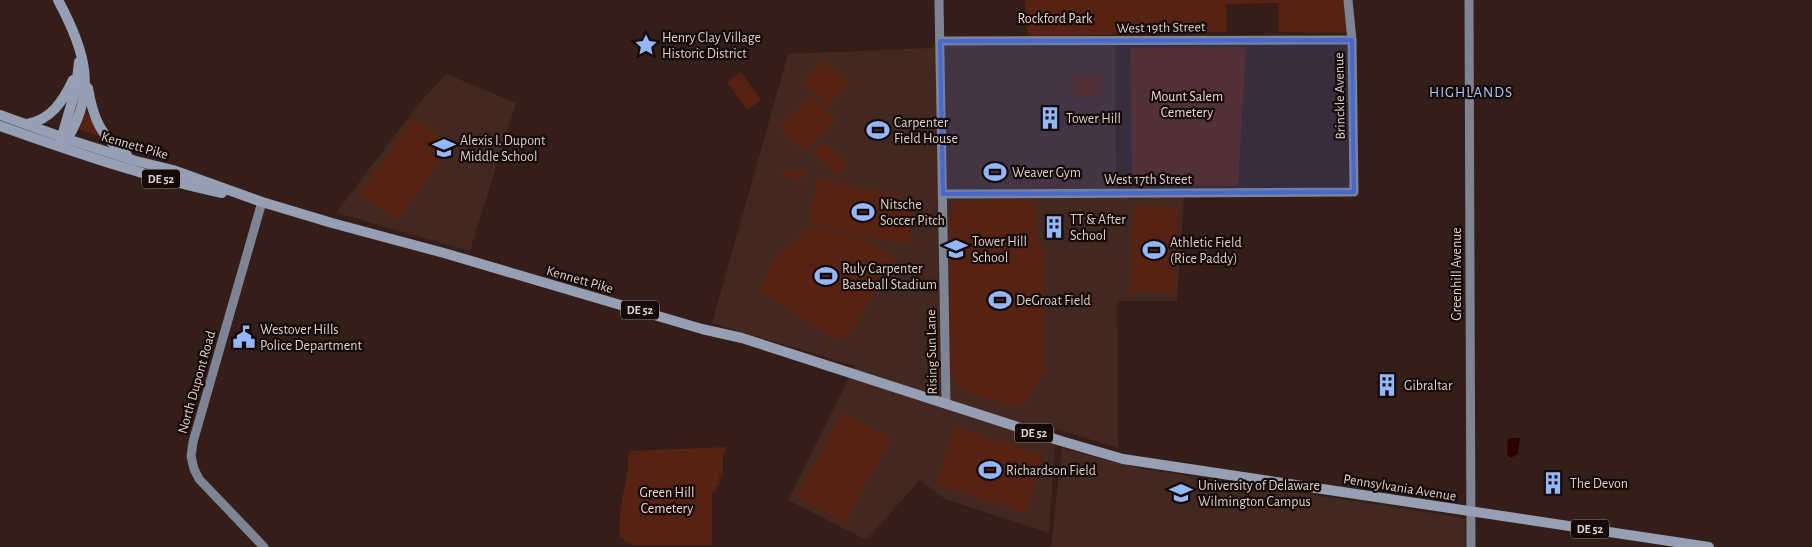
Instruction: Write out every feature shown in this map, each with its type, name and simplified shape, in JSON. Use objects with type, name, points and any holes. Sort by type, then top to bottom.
[{"type":"main road","points":[[58,0],[76,37],[90,104],[99,127],[117,147],[136,161]]},
{"type":"main road","points":[[27,124],[44,119],[60,104],[82,67]]},
{"type":"main road","points":[[61,149],[64,138],[82,106],[84,92],[82,67]]},
{"type":"main road","name":"Kennett Pike","points":[[0,115],[136,161],[173,170],[262,202]]},
{"type":"main road","name":"Kennett Pike","points":[[0,126],[61,149],[169,182],[262,202],[742,338],[946,404]]},
{"type":"main road","name":"Pennsylvania Avenue","points":[[946,404],[1061,442],[1123,459],[1708,547]]},
{"type":"street","name":"Rising Sun Lane","points":[[939,0],[946,404]]},
{"type":"street","name":"Brinckle Avenue","points":[[1348,0],[1352,40],[1354,192]]},
{"type":"street","name":"Greenhill Avenue","points":[[1469,0],[1472,547]]},
{"type":"street","name":"West 19th Street","points":[[940,42],[1352,40]]},
{"type":"street","name":"West 17th Street","points":[[943,194],[1354,192]]},
{"type":"street","name":"North Dupont Road","points":[[262,202],[193,442],[191,456],[194,469],[202,482],[264,547]]},
{"type":"highlighted area","points":[[1352,40],[1354,192],[943,194],[940,41]]},
{"type":"shaded area","name":"Tower Hill School","points":[[1115,44],[1116,197],[1184,196],[1177,301],[1117,301],[1118,448],[1056,429],[1049,533],[945,499],[920,480],[866,540],[788,500],[855,366],[712,323],[788,54],[933,48],[933,45]]},
{"type":"shaded area","name":"Alexis I. Dupont Middle School","points":[[446,74],[516,103],[470,251],[336,213],[416,107]]},
{"type":"shaded area","points":[[1508,438],[1520,438],[1518,454],[1511,458],[1507,455]]},
{"type":"shaded area","name":"University of Delaware Wilmington Campus","points":[[1062,448],[1144,469],[1465,518],[1465,547],[1051,547]]},
{"type":"green space","name":"Rockford Park","points":[[1025,0],[1348,0],[1352,33],[1279,32],[1278,3],[1226,4],[1227,32],[1028,37]]},
{"type":"green space","name":"Mount Salem Cemetery","points":[[1246,47],[1238,186],[1132,185],[1130,48]]},
{"type":"green space","points":[[825,60],[849,84],[828,106],[803,82]]},
{"type":"green space","points":[[741,72],[761,100],[747,110],[727,82]]},
{"type":"green space","points":[[1074,75],[1101,75],[1103,97],[1074,97]]},
{"type":"green space","points":[[811,95],[836,120],[805,152],[780,127]]},
{"type":"green space","points":[[86,110],[100,137],[78,129]]},
{"type":"green space","points":[[413,117],[451,144],[398,220],[360,194]]},
{"type":"green space","points":[[823,141],[848,164],[837,175],[813,153]]},
{"type":"green space","points":[[783,168],[805,171],[804,180],[782,176]]},
{"type":"green space","name":"Nitsche Soccer Pitch","points":[[818,178],[918,200],[907,245],[808,223]]},
{"type":"green space","points":[[954,201],[1036,201],[1036,232],[1044,253],[1045,371],[1023,405],[1019,408],[964,391],[958,386],[950,371],[949,224]]},
{"type":"green space","name":"Athletic Field (Rice Paddy)","points":[[1133,206],[1178,207],[1175,293],[1130,292]]},
{"type":"green space","name":"Ruly Carpenter Baseball Stadium","points":[[810,227],[863,238],[896,258],[849,336],[836,339],[760,291],[772,261]]},
{"type":"green space","points":[[842,412],[891,438],[845,523],[796,497]]},
{"type":"green space","name":"Richardson Field","points":[[954,427],[1044,455],[1026,513],[936,485]]},
{"type":"green space","name":"Green Hill Cemetery","points":[[727,447],[723,456],[723,476],[719,475],[720,484],[716,486],[716,491],[712,492],[712,545],[631,545],[620,537],[620,512],[630,451]]},
{"type":"place","name":"Henry Clay Village Historic District","points":[[646,45]]},
{"type":"place","name":"Tower Hill","points":[[1050,118]]},
{"type":"place","name":"Carpenter Field House","points":[[878,130]]},
{"type":"place","name":"Alexis I. Dupont Middle School","points":[[444,148]]},
{"type":"place","name":"Weaver Gym","points":[[995,172]]},
{"type":"place","name":"Nitsche Soccer Pitch","points":[[863,212]]},
{"type":"place","name":"TT & After School","points":[[1054,227]]},
{"type":"place","name":"Tower Hill School","points":[[956,249]]},
{"type":"place","name":"Athletic Field (Rice Paddy)","points":[[1154,250]]},
{"type":"place","name":"Ruly Carpenter Baseball Stadium","points":[[826,276]]},
{"type":"place","name":"DeGroat Field","points":[[1000,300]]},
{"type":"place","name":"Westover Hills Police Department","points":[[244,337]]},
{"type":"place","name":"Gibraltar","points":[[1387,385]]},
{"type":"place","name":"Richardson Field","points":[[990,470]]},
{"type":"place","name":"The Devon","points":[[1553,483]]},
{"type":"place","name":"University of Delaware Wilmington Campus","points":[[1181,493]]},
{"type":"district","name":"HIGHLANDS","points":[[1471,92]]}]
